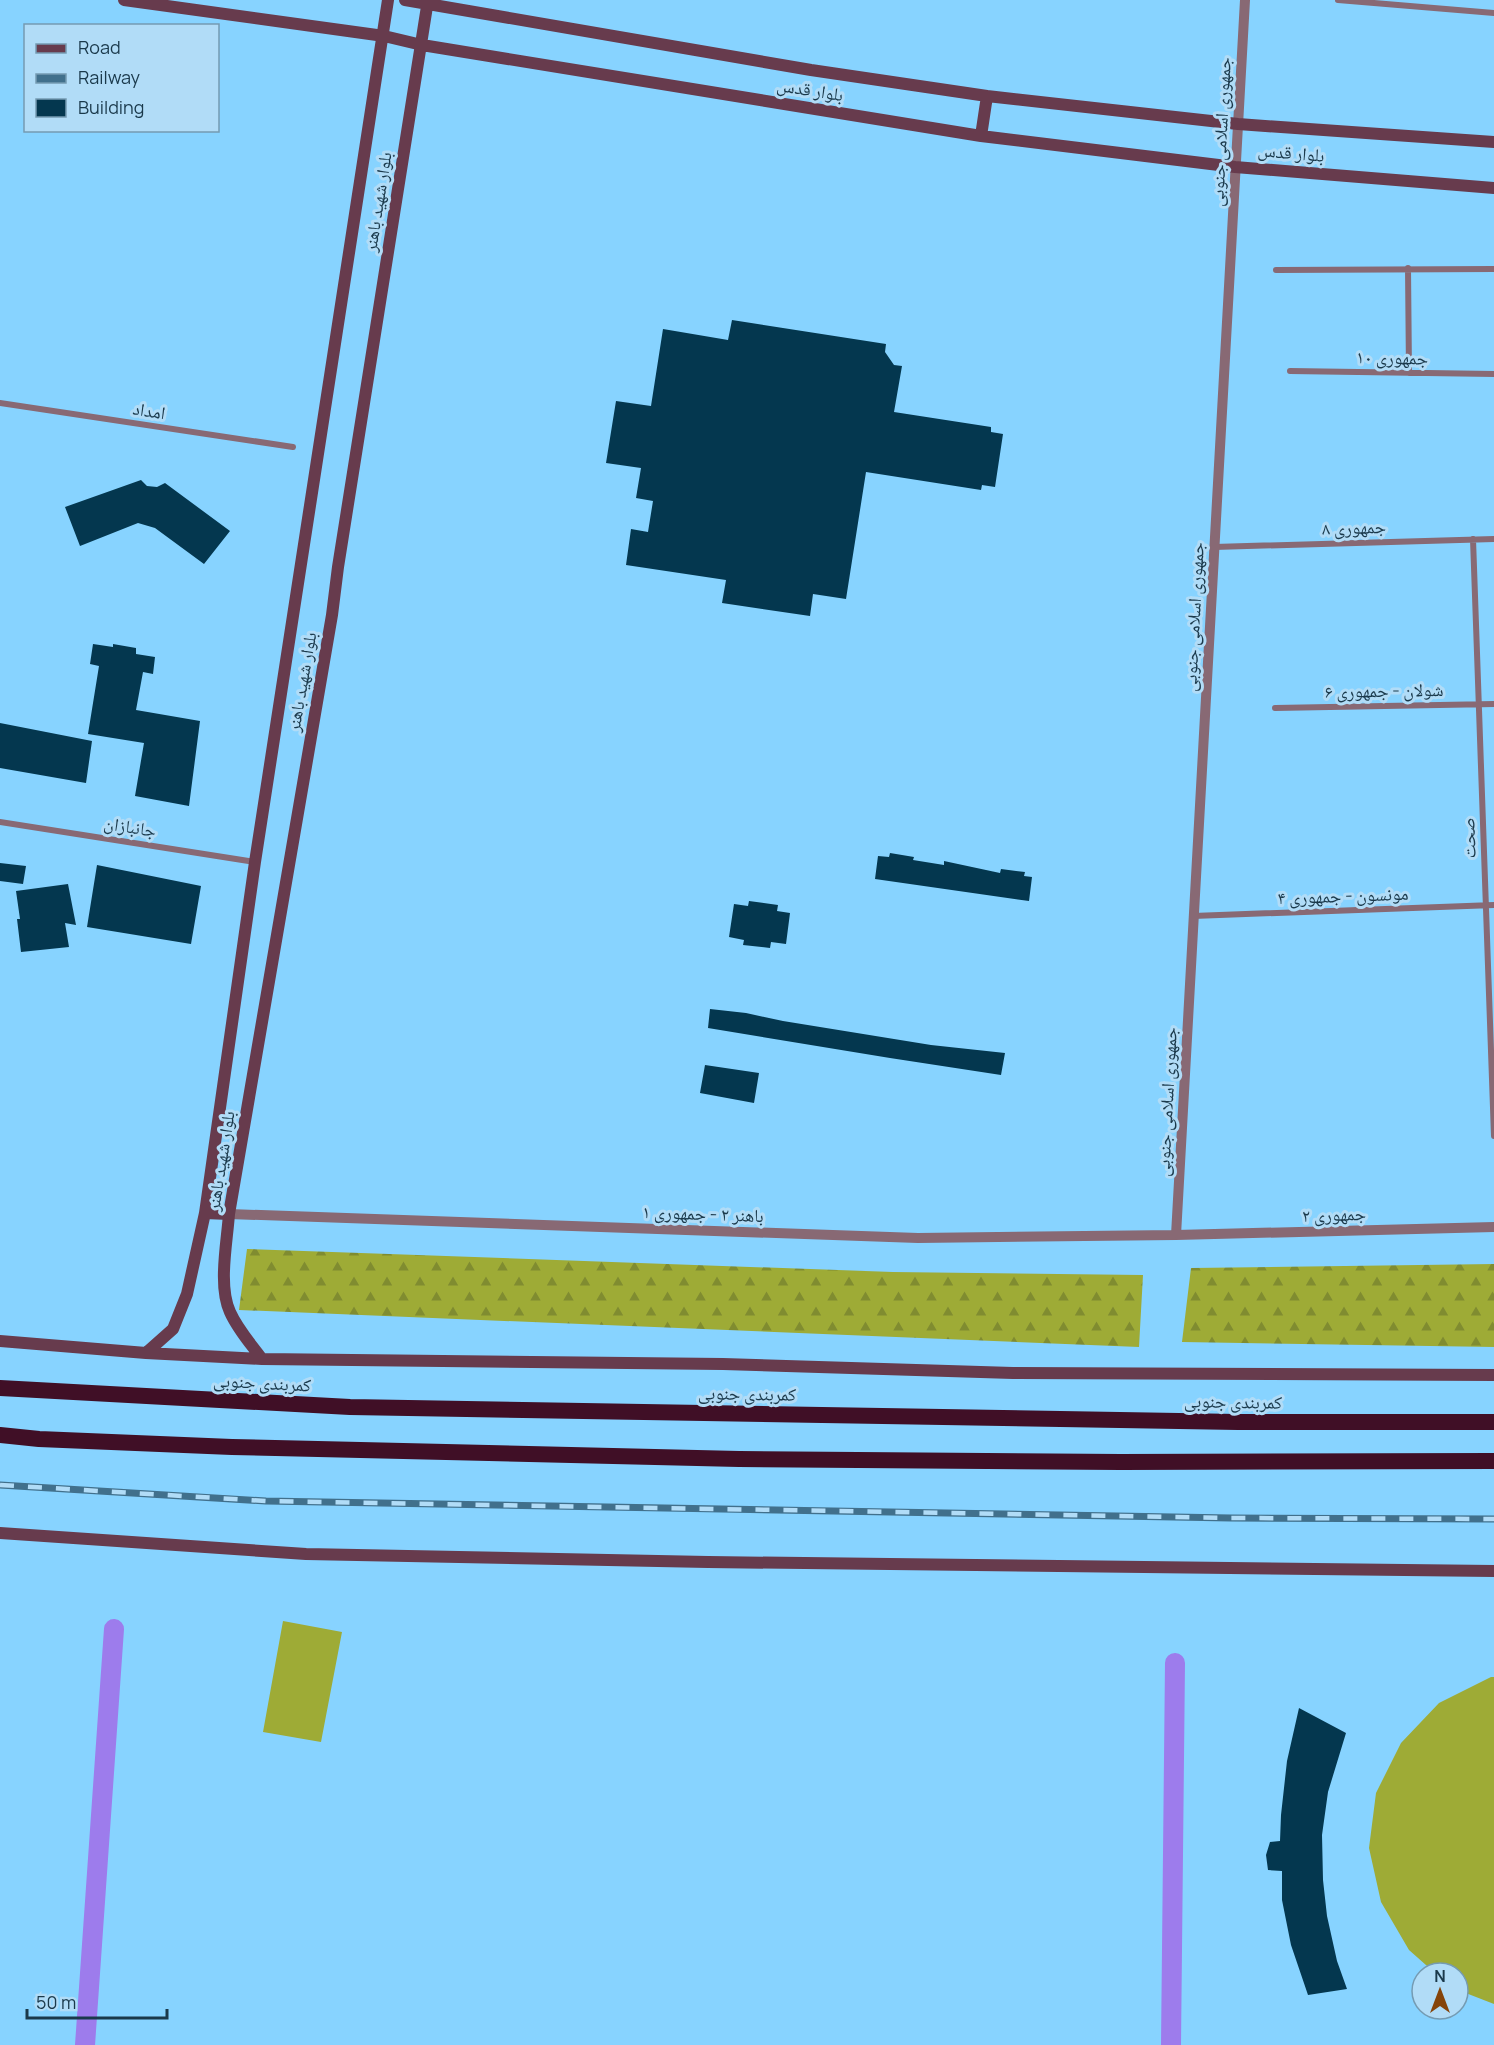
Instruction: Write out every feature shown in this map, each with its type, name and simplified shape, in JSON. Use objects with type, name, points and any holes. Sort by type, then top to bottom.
[{"type":"highway","name":"کمربندی جنوبی","points":[[0,1388],[351,1407],[1238,1422],[1494,1422]]},
{"type":"highway","points":[[0,1435],[232,1447],[739,1460],[1494,1461]]},
{"type":"main road","name":"بلوار قدس","points":[[124,0],[384,36],[422,45],[981,136],[1235,167],[1494,188]]},
{"type":"main road","name":"بلوار شهید باهنر","points":[[146,1353],[173,1329],[187,1294],[205,1213],[255,862],[388,0]]},
{"type":"main road","name":"بلوار قدس","points":[[405,0],[428,2],[811,70],[987,96],[1238,124],[1494,142]]},
{"type":"main road","name":"بلوار شهید باهنر","points":[[262,1359],[229,1311],[224,1288],[230,1214],[332,615],[343,532],[428,2]]},
{"type":"main road","points":[[981,136],[987,96]]},
{"type":"main road","points":[[205,1213],[230,1214]]},
{"type":"main road","points":[[0,1341],[146,1353],[262,1359],[723,1364],[1013,1373],[1494,1375]]},
{"type":"main road","points":[[0,1533],[306,1554],[696,1562],[1494,1571]]},
{"type":"street","name":"جمهوری اسلامی جنوبی","points":[[1176,1235],[1245,0]]},
{"type":"street","points":[[1338,0],[1494,13]]},
{"type":"street","points":[[1408,268],[1409,373]]},
{"type":"street","points":[[1276,270],[1494,269]]},
{"type":"street","name":"جمهوری ۱۰","points":[[1290,371],[1494,374]]},
{"type":"street","name":"امداد","points":[[0,403],[293,447]]},
{"type":"street","name":"صحت","points":[[1473,539],[1494,1136]]},
{"type":"street","name":"جمهوری ۸","points":[[1214,547],[1494,539]]},
{"type":"street","name":"شولان - جمهوری ۶","points":[[1275,708],[1494,704]]},
{"type":"street","name":"جانبازان","points":[[0,822],[255,862]]},
{"type":"street","name":"مونسون - جمهوری ۴","points":[[1194,916],[1494,905]]},
{"type":"street","name":"باهنر ۲ - جمهوری ۱","points":[[230,1214],[918,1238],[1176,1235]]},
{"type":"street","name":"جمهوری ۲","points":[[1176,1235],[1494,1227]]},
{"type":"green space","points":[[247,1249],[893,1272],[1143,1275],[1139,1347],[239,1310]]},
{"type":"green space","points":[[1494,1264],[1494,1347],[1182,1342],[1191,1268]]},
{"type":"green space","points":[[283,1621],[342,1632],[321,1742],[263,1732]]},
{"type":"green space","points":[[1494,1677],[1494,2004],[1470,1995],[1470,1961],[1421,1961],[1409,1950],[1381,1902],[1369,1848],[1376,1793],[1401,1743],[1439,1703]]},
{"type":"building","points":[[732,320],[886,344],[885,352],[894,365],[902,366],[894,412],[991,427],[991,432],[1003,434],[995,487],[982,485],[981,490],[866,472],[846,599],[813,594],[810,616],[722,603],[726,580],[626,565],[631,529],[648,532],[653,501],[636,498],[641,468],[606,463],[616,401],[651,406],[663,329],[728,340]]},
{"type":"building","points":[[141,480],[147,486],[157,487],[165,483],[230,531],[204,564],[155,528],[138,523],[80,546],[65,507]]},
{"type":"building","points":[[93,644],[113,647],[113,644],[136,648],[136,654],[155,657],[153,674],[143,672],[136,710],[200,721],[189,806],[135,796],[144,743],[88,734],[99,666],[90,664]]},
{"type":"building","points":[[0,723],[92,741],[86,783],[0,768]]},
{"type":"building","points":[[890,853],[914,857],[913,860],[944,865],[944,861],[1000,873],[1001,869],[1025,872],[1024,876],[1032,877],[1029,901],[875,879],[878,856],[889,857]]},
{"type":"building","points":[[0,863],[26,866],[23,884],[0,881]]},
{"type":"building","points":[[97,865],[201,886],[191,944],[87,927]]},
{"type":"building","points":[[68,884],[76,925],[65,923],[69,947],[21,952],[16,891]]},
{"type":"building","points":[[749,901],[778,905],[777,911],[790,913],[786,944],[771,942],[770,948],[743,945],[744,940],[729,937],[734,904],[748,906]]},
{"type":"building","points":[[710,1009],[746,1013],[931,1045],[1005,1053],[1001,1075],[708,1028]]},
{"type":"building","points":[[705,1065],[759,1073],[754,1103],[700,1093]]},
{"type":"building","points":[[1299,1708],[1346,1733],[1328,1792],[1322,1835],[1327,1916],[1337,1961],[1347,1989],[1308,1995],[1291,1945],[1282,1900],[1282,1871],[1268,1870],[1266,1855],[1270,1842],[1280,1841],[1287,1761]]},
{"type":"waterway","points":[[85,2045],[114,1629]]},
{"type":"waterway","points":[[1171,2045],[1175,1663]]},
{"type":"railway","points":[[0,1485],[266,1501],[1231,1518],[1494,1519]]}]
